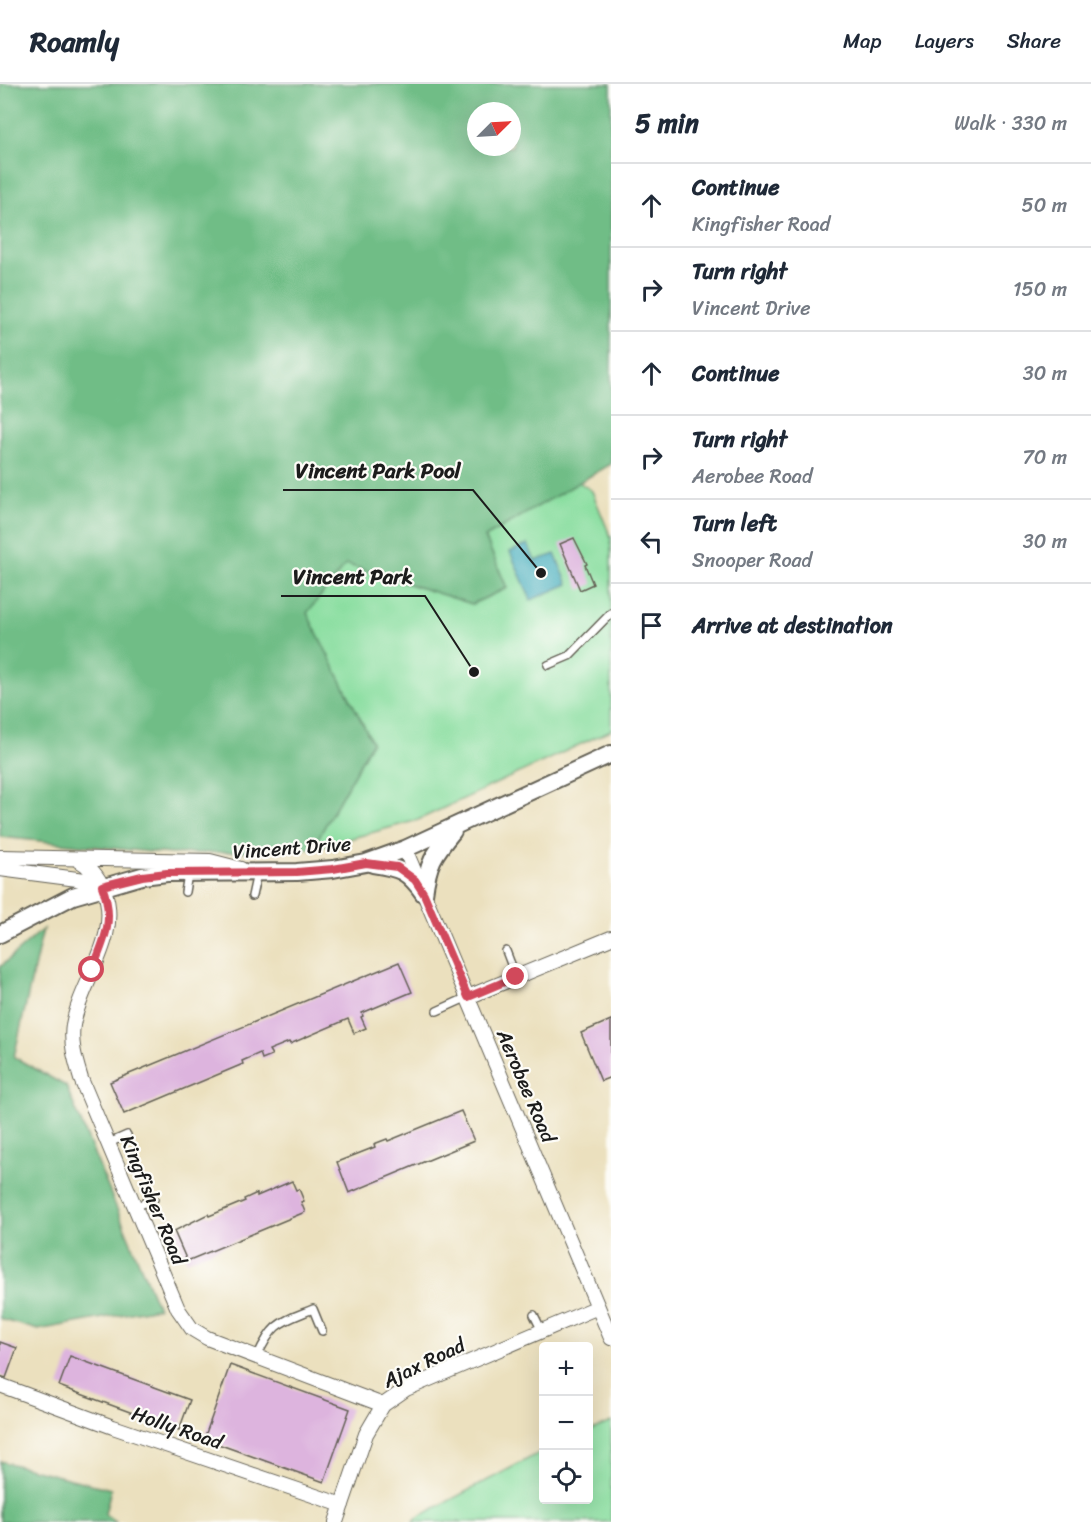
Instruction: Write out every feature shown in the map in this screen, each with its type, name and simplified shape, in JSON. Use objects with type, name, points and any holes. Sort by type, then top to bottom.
[{"type":"street","name":"Vincent Drive","points":[[0,934],[51,906],[102,886],[142,876],[333,869],[366,863],[456,827],[611,754]]},
{"type":"street","points":[[424,894],[433,855],[456,827]]},
{"type":"street","name":"Aerobee Road","points":[[405,849],[611,1338]]},
{"type":"street","points":[[0,856],[210,861],[257,873]]},
{"type":"street","name":"Kingfisher Road","points":[[77,859],[94,873],[109,902],[107,934],[78,1007],[73,1027],[73,1051],[81,1080],[184,1320],[192,1329],[207,1338],[382,1405]]},
{"type":"street","points":[[366,863],[397,867],[415,880],[424,894]]},
{"type":"street","points":[[0,869],[85,880],[102,886]]},
{"type":"street","points":[[468,997],[611,938]]},
{"type":"street","name":"Ajax Road","points":[[336,1522],[366,1434],[382,1405],[406,1389],[598,1307]]},
{"type":"street","name":"Holly Road","points":[[0,1386],[342,1505]]},
{"type":"lane","points":[[548,666],[569,656],[611,613]]},
{"type":"lane","points":[[185,892],[188,873]]},
{"type":"lane","points":[[252,896],[257,873]]},
{"type":"lane","points":[[506,951],[516,977]]},
{"type":"lane","points":[[437,1011],[468,997]]},
{"type":"lane","points":[[109,1143],[127,1135]]},
{"type":"lane","points":[[135,1207],[153,1199]]},
{"type":"lane","points":[[257,1357],[271,1330],[281,1322],[313,1309],[322,1331]]},
{"type":"lane","points":[[534,1315],[542,1331]]},
{"type":"green space","points":[[0,84],[611,84],[611,464],[485,537],[507,588],[472,604],[346,564],[307,613],[372,742],[312,849],[171,854],[0,837]]},
{"type":"green space","points":[[579,482],[592,491],[611,538],[611,730],[418,820],[312,849],[372,742],[306,613],[345,564],[472,604],[507,588],[485,537]]},
{"type":"green space","points":[[43,929],[14,1057],[66,1086],[158,1308],[38,1330],[0,1319],[0,967]]},
{"type":"green space","points":[[611,1422],[611,1522],[414,1522],[418,1517],[539,1453],[539,1504],[593,1504],[593,1429]]},
{"type":"green space","points":[[0,1461],[111,1489],[105,1514],[116,1522],[0,1522]]},
{"type":"water","points":[[528,544],[535,561],[555,554],[568,584],[531,600],[510,552]]},
{"type":"building","points":[[574,538],[587,564],[585,565],[593,584],[580,590],[560,544]]},
{"type":"building","points":[[399,962],[412,992],[362,1013],[361,1017],[366,1028],[354,1033],[348,1019],[290,1044],[289,1042],[269,1050],[272,1055],[262,1059],[260,1053],[242,1061],[243,1064],[124,1114],[110,1082]]},
{"type":"building","points":[[611,1020],[611,1077],[601,1081],[581,1033]]},
{"type":"building","points":[[461,1111],[474,1141],[349,1193],[337,1162],[375,1147],[374,1144],[387,1139],[388,1141]]},
{"type":"building","points":[[292,1181],[296,1190],[299,1189],[304,1201],[301,1202],[305,1212],[187,1261],[174,1231],[208,1214],[209,1216],[245,1201],[244,1199],[257,1193],[257,1196]]},
{"type":"building","points":[[0,1342],[17,1348],[6,1378],[0,1376]]},
{"type":"building","points":[[70,1356],[190,1400],[179,1430],[59,1386]]},
{"type":"building","points":[[230,1365],[350,1409],[324,1482],[204,1439]]},
{"type":"place","name":"Vincent Park Pool","points":[[541,573]]},
{"type":"place","name":"Vincent Park","points":[[474,672]]},
{"type":"route","points":[[92,970],[107,934],[109,920],[109,902],[102,886],[142,876],[167,873],[297,872],[366,863],[397,867],[415,880],[424,894],[468,997],[516,977]]}]
